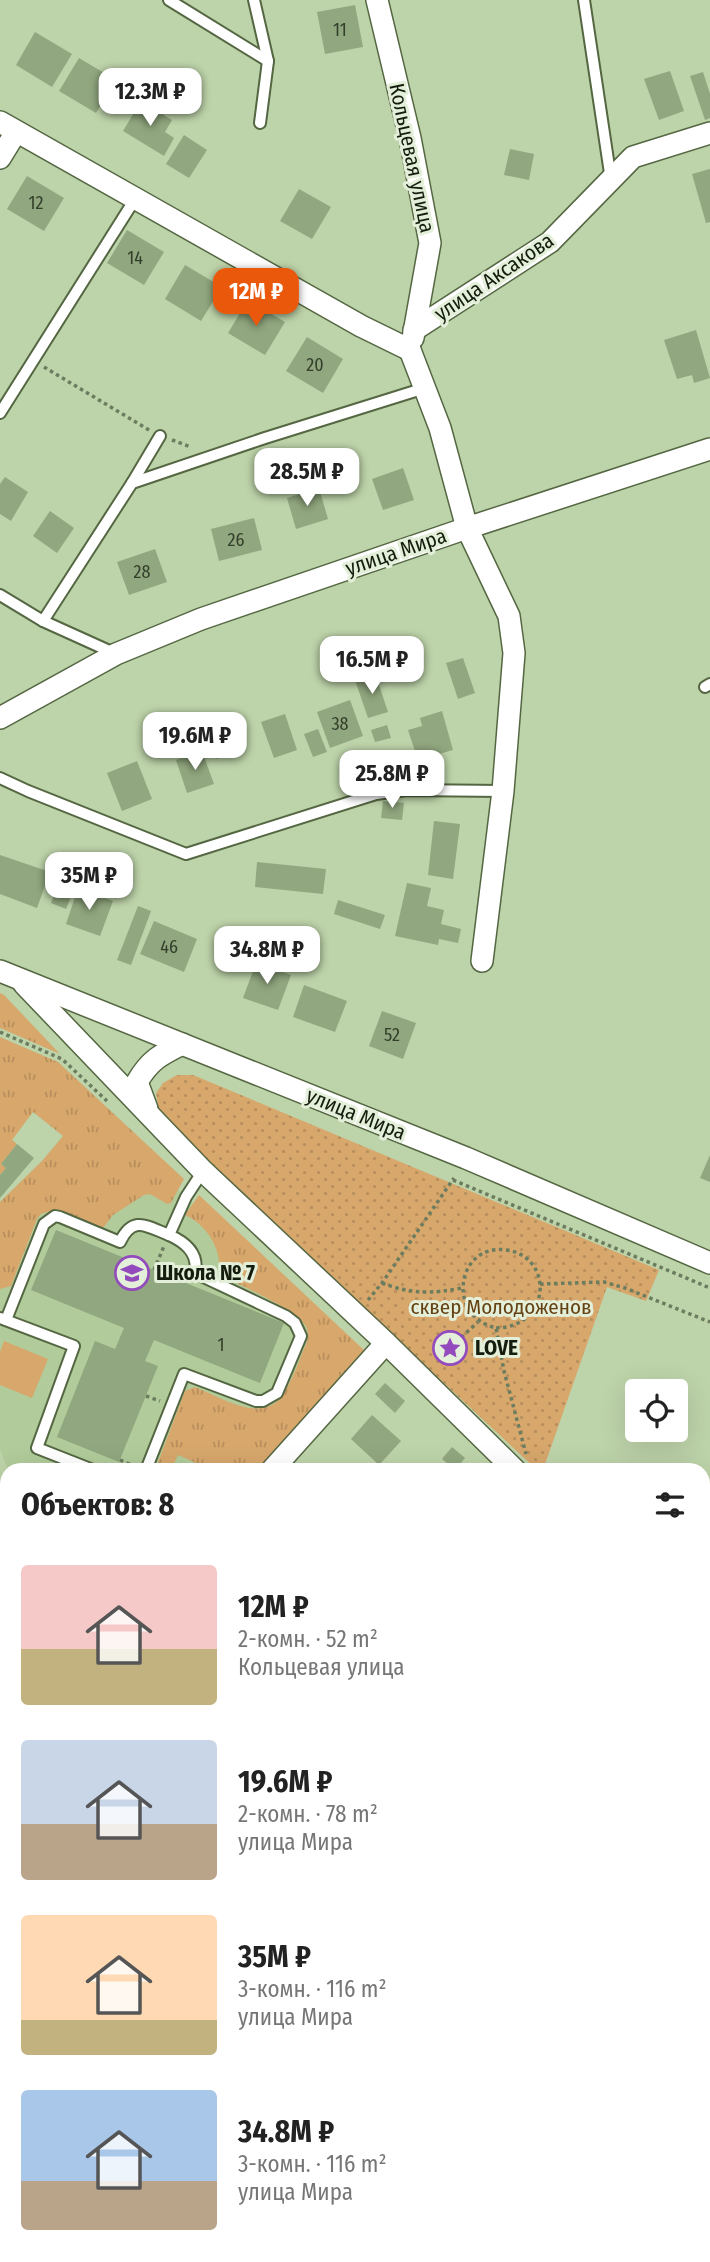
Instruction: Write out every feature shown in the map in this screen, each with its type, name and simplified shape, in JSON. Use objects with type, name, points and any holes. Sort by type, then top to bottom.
[{"type":"street","name":"Кольцевая улица","points":[[377,0],[410,138],[430,243],[412,340]]},
{"type":"street","points":[[0,158],[8,127],[361,326],[412,340]]},
{"type":"street","name":"улица Аксакова","points":[[412,340],[550,242],[634,157],[710,133]]},
{"type":"street","name":"улица Мира","points":[[0,718],[116,654],[201,619],[467,528],[440,428],[425,388],[412,340]]},
{"type":"street","points":[[482,961],[503,791],[512,693],[513,633],[509,616],[467,528],[710,449]]},
{"type":"street","points":[[9,975],[203,1171],[355,1315],[520,1463]]},
{"type":"street","name":"улица Мира","points":[[9,975],[466,1158],[710,1263]]},
{"type":"street","points":[[149,1114],[137,1082],[146,1066],[182,1044]]},
{"type":"street","points":[[278,1463],[386,1343]]},
{"type":"lane","points":[[169,0],[268,61]]},
{"type":"lane","points":[[254,0],[268,61],[260,123]]},
{"type":"lane","points":[[584,0],[611,180]]},
{"type":"lane","points":[[0,413],[135,199]]},
{"type":"lane","points":[[132,483],[425,388]]},
{"type":"lane","points":[[43,621],[160,436]]},
{"type":"lane","points":[[0,595],[43,621],[116,654]]},
{"type":"lane","points":[[0,778],[28,792],[186,854],[376,794],[406,790],[503,791]]},
{"type":"lane","points":[[169,1235],[186,1197],[203,1171]]},
{"type":"lane","points":[[75,1463],[37,1448],[74,1346],[3,1319],[44,1224],[50,1219],[60,1217],[120,1242],[126,1230],[133,1225],[141,1225],[180,1240],[193,1254],[195,1272],[286,1316],[295,1323],[301,1336],[277,1394],[263,1401],[256,1401],[184,1374],[149,1463]]},
{"type":"path","points":[[34,361],[160,436],[214,455]]},
{"type":"path","points":[[355,1315],[382,1283],[466,1158]]},
{"type":"path","points":[[453,1180],[710,1288]]},
{"type":"path","points":[[154,1270],[169,1235]]},
{"type":"path","points":[[493,1250],[507,1250],[529,1261],[537,1272],[540,1284],[540,1297],[536,1308],[527,1318],[517,1325],[496,1328],[479,1322],[470,1312],[464,1301],[462,1288],[464,1275],[471,1263],[493,1250]]},
{"type":"path","points":[[540,1284],[604,1282],[710,1322]]},
{"type":"path","points":[[382,1283],[398,1290],[425,1294],[462,1288]]},
{"type":"path","points":[[456,1342],[479,1322]]},
{"type":"path","points":[[496,1328],[521,1463]]},
{"type":"shaded area","name":"Школа № 7","points":[[63,1136],[179,1190],[338,1344],[236,1463],[5,1463],[0,1449],[0,1202]]},
{"type":"green space","points":[[0,993],[4,995],[60,1054],[0,1028]]},
{"type":"green space","points":[[0,1037],[58,1062],[184,1179],[171,1203],[167,1204],[150,1194],[144,1195],[113,1215],[103,1228],[56,1209],[41,1214],[11,1286],[0,1289],[0,1202],[63,1136],[33,1112],[12,1140],[17,1144],[1,1164],[6,1168],[0,1175]]},
{"type":"green space","name":"сквер Молодоженов","points":[[177,1075],[193,1075],[659,1270],[646,1301],[607,1287],[545,1463],[529,1463],[169,1127],[159,1112],[156,1093],[163,1083]]},
{"type":"green space","points":[[199,1195],[366,1352],[264,1463],[194,1463],[178,1455],[174,1463],[158,1463],[185,1391],[195,1387],[239,1406],[251,1408],[273,1405],[289,1384],[308,1331],[290,1312],[218,1274],[218,1256],[212,1239],[200,1225],[185,1215]]},
{"type":"green space","points":[[4,1341],[48,1359],[32,1398],[0,1385],[0,1352]]},
{"type":"building","points":[[355,5],[363,47],[325,54],[317,12]]},
{"type":"building","points":[[35,32],[72,54],[52,87],[16,65]]},
{"type":"building","points":[[79,58],[116,80],[96,113],[59,91]]},
{"type":"building","points":[[670,71],[684,111],[659,120],[644,79]]},
{"type":"building","points":[[703,72],[710,94],[710,118],[705,120],[690,76]]},
{"type":"building","points":[[141,101],[172,120],[165,132],[174,138],[164,156],[123,131]]},
{"type":"building","points":[[184,135],[207,150],[189,178],[166,164]]},
{"type":"building","points":[[510,149],[534,154],[529,180],[504,175]]},
{"type":"building","points":[[710,169],[710,222],[706,223],[692,174]]},
{"type":"building","points":[[27,176],[64,198],[44,231],[7,209]]},
{"type":"building","points":[[299,189],[331,207],[312,239],[280,221]]},
{"type":"building","points":[[127,230],[164,252],[144,285],[107,263]]},
{"type":"building","points":[[185,265],[222,287],[201,321],[165,299]]},
{"type":"building","points":[[248,300],[285,322],[265,355],[228,333]]},
{"type":"building","points":[[696,330],[710,378],[694,383],[692,375],[677,379],[664,340]]},
{"type":"building","points":[[307,337],[343,359],[323,393],[286,371]]},
{"type":"building","points":[[403,468],[414,500],[383,510],[372,479]]},
{"type":"building","points":[[5,477],[28,492],[11,521],[0,514],[0,484]]},
{"type":"building","points":[[319,488],[328,519],[296,529],[287,498]]},
{"type":"building","points":[[50,511],[74,528],[57,553],[33,536]]},
{"type":"building","points":[[254,518],[262,550],[219,561],[211,529]]},
{"type":"building","points":[[155,549],[167,582],[129,595],[117,562]]},
{"type":"building","points":[[463,658],[475,693],[458,699],[446,663]]},
{"type":"building","points":[[375,673],[388,712],[368,718],[355,680]]},
{"type":"building","points":[[350,700],[363,736],[330,748],[317,712]]},
{"type":"building","points":[[442,711],[453,750],[418,760],[408,730],[422,726],[420,718]]},
{"type":"building","points":[[285,714],[297,750],[274,758],[261,722]]},
{"type":"building","points":[[233,722],[238,738],[226,742],[231,754],[216,759],[206,731]]},
{"type":"building","points":[[387,725],[391,738],[375,742],[371,730]]},
{"type":"building","points":[[318,729],[327,752],[313,757],[304,734]]},
{"type":"building","points":[[202,751],[214,784],[187,793],[176,760]]},
{"type":"building","points":[[137,761],[152,799],[122,811],[107,773]]},
{"type":"building","points":[[383,801],[404,803],[402,820],[381,818]]},
{"type":"building","points":[[434,821],[460,824],[453,879],[428,875]]},
{"type":"building","points":[[0,855],[50,872],[37,908],[0,894]]},
{"type":"building","points":[[257,862],[326,869],[323,894],[255,887]]},
{"type":"building","points":[[64,870],[79,876],[66,909],[51,903]]},
{"type":"building","points":[[407,883],[431,888],[427,906],[444,910],[441,924],[461,929],[458,943],[439,939],[438,945],[395,936]]},
{"type":"building","points":[[78,888],[113,901],[100,936],[66,924]]},
{"type":"building","points":[[338,900],[385,915],[380,929],[334,914]]},
{"type":"building","points":[[138,906],[151,911],[131,965],[117,960]]},
{"type":"building","points":[[154,921],[197,939],[184,972],[140,954]]},
{"type":"building","points":[[256,963],[291,975],[278,1010],[243,998]]},
{"type":"building","points":[[304,985],[347,1001],[335,1032],[293,1017]]},
{"type":"building","points":[[382,1011],[416,1023],[403,1059],[369,1046]]},
{"type":"building","points":[[17,1144],[34,1158],[0,1198],[0,1175],[6,1168],[1,1164]]},
{"type":"building","points":[[710,1155],[710,1182],[700,1178]]},
{"type":"building","name":"Школа № 7","points":[[56,1230],[284,1323],[260,1383],[154,1340],[145,1361],[158,1366],[119,1462],[57,1437],[95,1341],[115,1349],[124,1328],[31,1290]]},
{"type":"building","points":[[385,1383],[405,1401],[395,1413],[375,1394]]},
{"type":"building","points":[[372,1415],[401,1441],[381,1463],[377,1463],[351,1439]]},
{"type":"building","points":[[452,1447],[465,1458],[461,1463],[447,1463],[442,1459]]},
{"type":"place","name":"Школа № 7","points":[[132,1273]]},
{"type":"place","name":"LOVE","points":[[450,1348]]}]
